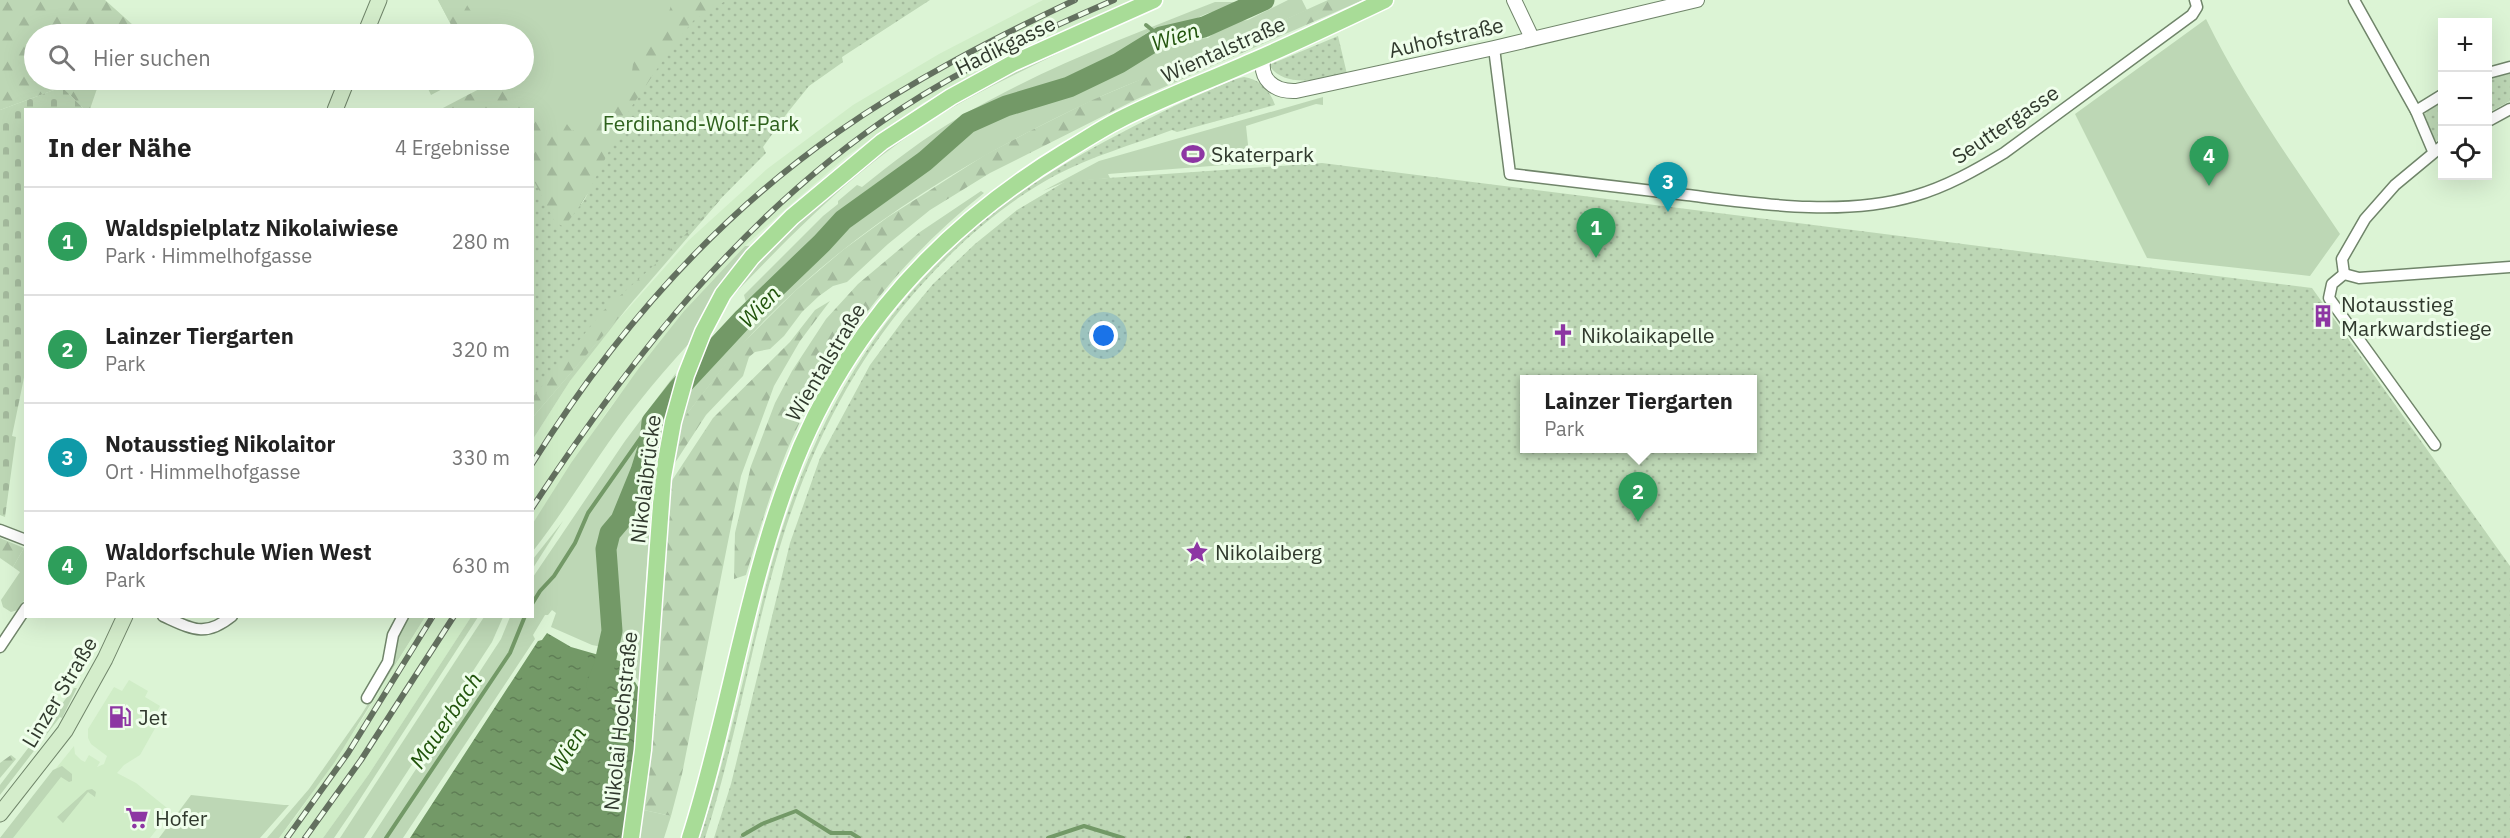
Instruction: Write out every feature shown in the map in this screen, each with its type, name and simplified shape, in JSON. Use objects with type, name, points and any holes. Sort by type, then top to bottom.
[{"type":"main road","points":[[369,24],[379,0]]},
{"type":"main road","name":"Hadikgasse","points":[[882,142],[951,97],[1013,63],[1154,0]]},
{"type":"main road","name":"Wientalstraße","points":[[690,838],[759,570],[789,477],[821,404],[843,366],[880,312],[928,257],[956,231],[1006,190],[1044,165],[1117,121],[1264,57],[1385,0]]},
{"type":"main road","points":[[336,108],[343,90]]},
{"type":"main road","name":"Nikolaibrücke","points":[[653,612],[663,477],[686,375],[703,332],[723,294],[752,257],[792,217],[882,142]]},
{"type":"main road","name":"Nikolai Hochstraße","points":[[631,836],[643,750],[653,612]]},
{"type":"main road","name":"Linzer Straße","points":[[0,814],[65,731],[105,659],[124,618]]},
{"type":"street","points":[[1514,0],[1532,38]]},
{"type":"street","name":"Auhofstraße","points":[[1264,57],[1263,73],[1276,88],[1287,92],[1494,48],[1696,0]]},
{"type":"street","name":"Seuttergasse","points":[[1494,48],[1510,174],[1764,205],[1855,206],[1914,196],[1965,177],[2004,153],[2192,15],[2197,7],[2195,0]]},
{"type":"street","points":[[2344,274],[2342,260],[2365,219],[2395,185],[2438,149],[2354,0]]},
{"type":"street","points":[[2491,72],[2510,67]]},
{"type":"street","points":[[2416,111],[2438,97]]},
{"type":"street","points":[[2492,118],[2510,109]]},
{"type":"street","points":[[2344,274],[2359,278],[2510,267]]},
{"type":"street","points":[[2344,274],[2332,284],[2329,298],[2435,445]]},
{"type":"street","points":[[0,530],[24,539]]},
{"type":"street","points":[[0,646],[24,611]]},
{"type":"street","points":[[168,618],[190,628],[202,630],[216,627],[229,618]]},
{"type":"street","points":[[368,698],[388,662],[393,635],[402,618]]},
{"type":"shaded area","points":[[1043,0],[1132,0],[1014,54],[923,103],[847,156],[781,213],[745,246],[684,311],[606,413],[534,521],[534,437],[570,381],[602,338],[689,240],[767,169],[853,105],[939,54]]},
{"type":"shaded area","points":[[424,618],[470,618],[369,774],[323,838],[279,838],[363,718]]},
{"type":"shaded area","points":[[129,680],[148,691],[145,697],[160,706],[153,719],[158,723],[140,755],[124,765],[117,773],[136,783],[167,808],[163,813],[167,816],[150,838],[0,838],[74,746],[75,754],[81,760],[85,762],[89,755],[100,762],[97,767],[104,764],[107,756],[91,744],[88,729],[114,687],[122,691]]},
{"type":"green space","points":[[0,0],[105,0],[132,24],[24,24],[24,90],[54,90],[0,110]]},
{"type":"green space","points":[[438,0],[727,0],[564,227],[555,222],[534,120],[534,108],[495,108],[485,90],[534,90],[534,24],[451,24]]},
{"type":"green space","points":[[438,0],[464,0],[479,24],[451,24]]},
{"type":"green space","points":[[673,0],[739,0],[629,119],[581,204],[720,200],[534,416],[534,108],[538,105],[544,114],[535,119],[546,135],[562,125],[561,122],[564,120],[572,131],[619,99],[622,102],[629,93],[634,57],[659,41]]},
{"type":"green space","name":"Ferdinand-Wolf-Park","points":[[727,0],[930,0],[842,57],[843,62],[809,86],[763,147],[766,153],[661,259],[603,311],[534,396],[534,181],[555,222],[564,227],[585,199],[630,109],[672,47],[694,20]]},
{"type":"green space","points":[[1288,0],[1302,0],[1307,10],[1223,48],[1134,82],[1045,123],[959,170],[877,224],[801,285],[754,331],[679,424],[690,384],[848,224],[948,151],[973,126],[1017,108],[1026,111],[1074,93],[1117,71],[1152,48],[1170,41],[1208,38],[1233,22],[1248,20]]},
{"type":"green space","points":[[1328,0],[1363,0],[1137,99],[990,173],[930,210],[888,244],[847,282],[833,286],[819,296],[770,349],[755,352],[749,357],[743,376],[706,415],[671,469],[679,424],[737,349],[795,291],[843,250],[888,217],[985,155],[1090,101],[1213,52]]},
{"type":"green space","points":[[1215,2],[1236,2],[1231,6],[1201,16],[1191,24],[1176,25],[1157,35],[1148,32],[1115,56],[1020,100],[1011,95],[971,114],[921,157],[912,161],[892,178],[874,185],[856,200],[747,306],[744,295],[823,216],[838,204],[838,201],[857,185],[862,187],[933,134],[1020,84],[1052,69]]},
{"type":"green space","points":[[2206,19],[2252,102],[2340,234],[2310,276],[2147,258],[2075,114]]},
{"type":"green space","points":[[1338,36],[1347,74],[1316,80],[1294,80],[1276,73],[1269,65]]},
{"type":"green space","points":[[1077,44],[943,113],[876,160],[830,199],[744,284],[663,372],[624,421],[534,550],[534,521],[571,463],[639,368],[684,311],[745,246],[774,245],[847,179],[886,148],[944,109],[1019,70]]},
{"type":"green space","points":[[2510,70],[2510,101],[2492,111],[2492,75]]},
{"type":"green space","points":[[1244,77],[1264,86],[1275,105],[1177,132],[1172,130],[1083,162],[1036,186],[985,223],[954,251],[925,281],[880,337],[842,397],[811,460],[798,493],[774,565],[717,800],[705,838],[700,838],[725,752],[769,574],[785,520],[808,460],[835,404],[866,352],[901,304],[941,260],[986,219],[1036,182],[1146,120],[1228,82]]},
{"type":"green space","points":[[54,90],[65,90],[83,108],[24,108],[24,378],[12,436],[16,437],[5,517],[0,515],[0,110]]},
{"type":"green space","points":[[65,90],[97,90],[90,108],[83,108]]},
{"type":"green space","points":[[429,90],[440,90],[431,95]]},
{"type":"green space","points":[[477,90],[514,90],[526,108],[443,108]]},
{"type":"green space","name":"Skaterpark","points":[[1323,97],[1323,105],[1316,104],[1246,126],[1250,163],[1108,174],[1110,178],[1065,182],[1043,191],[1099,161]]},
{"type":"green space","points":[[2438,103],[2438,140],[2431,138],[2422,116]]},
{"type":"green space","points":[[1322,163],[2312,288],[2510,566],[2510,838],[714,838],[731,784],[790,543],[820,458],[870,365],[904,319],[933,284],[975,244],[1017,210],[1066,181]]},
{"type":"green space","points":[[981,191],[984,193],[951,220],[891,282],[840,351],[798,426],[781,466],[746,575],[734,579],[735,533],[751,466],[775,403],[792,371],[826,319],[858,284],[920,232]]},
{"type":"green space","points":[[634,299],[570,381],[534,437],[534,416]]},
{"type":"green space","points":[[830,301],[800,341],[774,386],[741,476],[682,774],[671,816],[644,810],[669,485],[713,418],[790,342],[815,310]]},
{"type":"green space","points":[[676,373],[666,411],[654,488],[640,683],[626,664],[627,652],[592,645],[551,627],[556,613],[552,610],[545,615],[533,635],[535,639],[403,838],[371,838],[501,639],[510,618],[534,618],[534,576],[625,441]]},
{"type":"green space","points":[[563,521],[534,566],[534,558]]},
{"type":"green space","points":[[0,538],[24,548],[13,567],[0,558]]},
{"type":"green space","points":[[24,548],[24,601],[18,610],[11,612],[3,607],[1,600],[20,572],[13,567]]},
{"type":"green space","points":[[407,618],[424,618],[334,763],[279,838],[267,838],[309,789],[361,715],[383,680],[396,637]]},
{"type":"green space","points":[[470,618],[477,618],[334,838],[323,838],[369,774]]},
{"type":"green space","points":[[483,618],[503,618],[492,642],[364,838],[340,838]]},
{"type":"green space","points":[[74,688],[77,688],[62,718],[60,717],[0,795],[0,785]]},
{"type":"green space","points":[[11,755],[16,759],[0,778],[0,763]]},
{"type":"green space","points":[[62,766],[72,774],[72,781],[69,782],[61,777],[13,838],[0,838],[53,770]]},
{"type":"green space","points":[[92,789],[96,792],[95,797],[88,792],[63,823],[57,817],[87,790]]},
{"type":"green space","points":[[191,795],[289,805],[260,838],[159,838]]},
{"type":"green space","points":[[644,810],[671,816],[664,838],[639,838]]},
{"type":"water","points":[[547,633],[571,647],[623,662],[638,687],[637,751],[623,838],[410,838],[538,641],[542,640]]},
{"type":"waterway","name":"Wien","points":[[597,685],[604,667],[612,631],[606,549],[610,533],[621,520],[641,471],[650,442],[652,422],[678,389],[744,318],[843,220],[925,161],[968,123],[1006,106],[1069,87],[1119,63],[1161,37],[1204,27],[1264,0]]},
{"type":"waterway","points":[[1146,25],[1161,37]]},
{"type":"waterway","name":"Mauerbach","points":[[534,601],[554,576],[575,543],[588,513],[652,422]]},
{"type":"waterway","name":"Mauerbach","points":[[386,838],[510,653],[524,618]]},
{"type":"waterway","points":[[743,835],[762,824],[796,811],[831,833],[851,833],[859,838]]},
{"type":"waterway","points":[[1048,838],[1084,826],[1123,838]]},
{"type":"railway","points":[[534,461],[563,416],[631,325],[707,241],[748,203],[792,166],[866,113],[983,45],[1075,0]]},
{"type":"railway","points":[[534,505],[610,396],[652,342],[742,240],[791,193],[844,150],[924,94],[1004,50],[1114,0]]},
{"type":"railway","points":[[287,838],[348,753],[432,618]]},
{"type":"railway","points":[[305,838],[361,760],[453,618]]},
{"type":"place","name":"Skaterpark","points":[[1193,154]]},
{"type":"place","name":"Waldorfschule Wien West","points":[[2209,186]]},
{"type":"place","name":"Notausstieg Nikolaitor","points":[[1668,212]]},
{"type":"place","name":"Waldspielplatz Nikolaiwiese","points":[[1596,258]]},
{"type":"place","name":"Notausstieg Markwardstiege","points":[[2323,316]]},
{"type":"place","name":"Nikolaikapelle","points":[[1563,335]]},
{"type":"place","name":"Lainzer Tiergarten","points":[[1638,522]]},
{"type":"place","name":"Nikolaiberg","points":[[1197,552]]},
{"type":"place","name":"Jet","points":[[120,717]]},
{"type":"place","name":"Hofer","points":[[137,818]]}]
